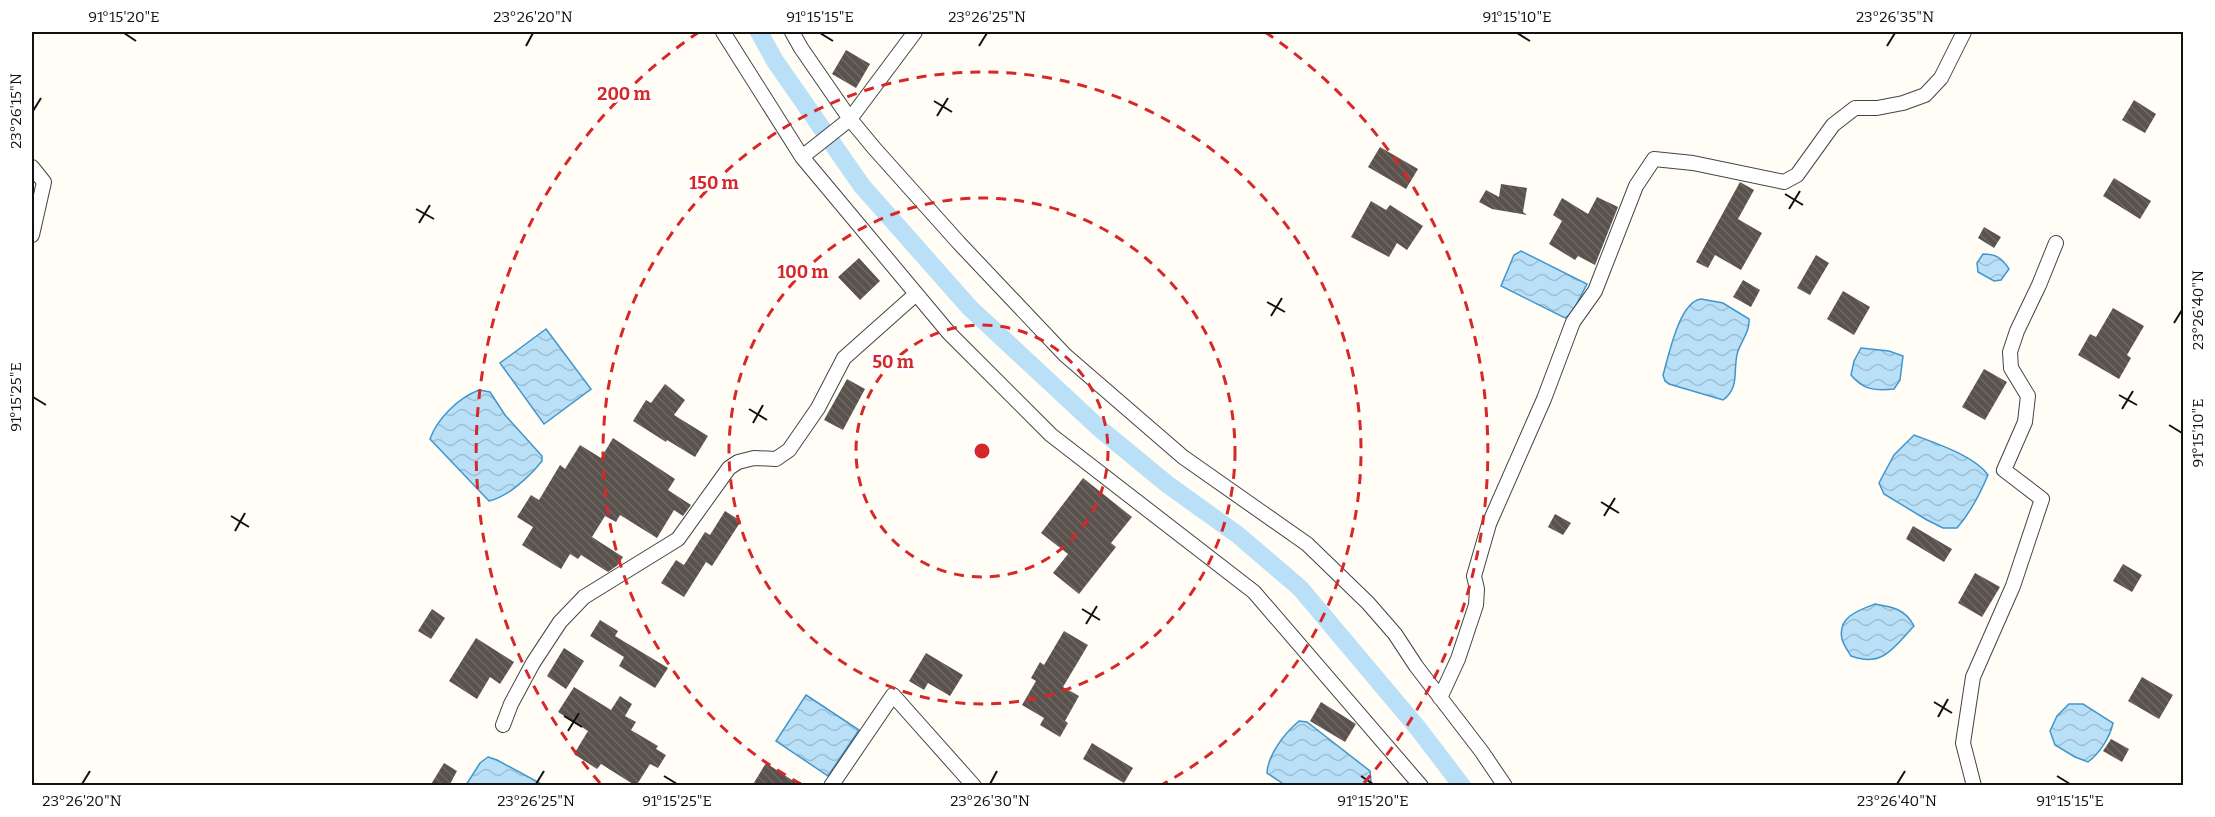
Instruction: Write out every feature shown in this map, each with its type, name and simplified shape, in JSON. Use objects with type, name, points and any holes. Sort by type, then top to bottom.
[{"type":"street","points":[[723,32],[802,157],[949,333],[1051,435],[1254,592],[1421,786]]},
{"type":"street","points":[[792,32],[850,118],[959,243],[1065,355],[1183,457],[1307,544],[1368,603],[1395,634],[1505,786]]},
{"type":"street","points":[[802,157],[850,118],[915,32]]},
{"type":"street","points":[[1440,698],[1458,659],[1476,605],[1477,589],[1474,576],[1489,524],[1545,399],[1573,322],[1595,291],[1644,171],[1654,159],[1693,164],[1784,182],[1797,175],[1833,125],[1855,108],[1877,108],[1903,103],[1925,95],[1941,78],[1964,32]]},
{"type":"street","points":[[32,167],[44,182],[32,235]]},
{"type":"street","points":[[1974,786],[1962,743],[1973,677],[2013,586],[2042,499],[2004,470],[2025,422],[2028,396],[2011,368],[2010,352],[2056,243]]},
{"type":"street","points":[[504,725],[533,663],[560,622],[584,597],[678,539],[729,468],[738,462],[754,458],[776,459],[789,450],[818,408],[844,358],[916,294]]},
{"type":"street","points":[[831,786],[893,695],[974,786]]},
{"type":"water","points":[[1521,251],[1587,284],[1572,313],[1565,318],[1501,286],[1514,255]]},
{"type":"water","points":[[1983,254],[2001,259],[2009,269],[2001,280],[1994,281],[1978,272],[1977,263]]},
{"type":"water","points":[[1701,299],[1723,303],[1749,319],[1747,331],[1736,358],[1734,384],[1729,395],[1723,400],[1669,384],[1663,375],[1681,319],[1693,302]]},
{"type":"water","points":[[546,329],[591,389],[544,424],[500,363]]},
{"type":"water","points":[[1861,348],[1889,351],[1903,356],[1900,380],[1894,389],[1881,390],[1865,387],[1851,375],[1854,361]]},
{"type":"water","points":[[479,390],[490,392],[505,415],[542,456],[542,461],[518,485],[504,495],[489,501],[430,439],[433,431],[449,410],[463,398]]},
{"type":"water","points":[[1914,435],[1964,456],[1988,475],[1975,503],[1957,528],[1943,528],[1884,494],[1879,483],[1894,455]]},
{"type":"water","points":[[1875,604],[1902,612],[1914,626],[1894,648],[1880,657],[1862,659],[1851,656],[1842,639],[1843,625],[1851,616]]},
{"type":"water","points":[[806,695],[859,730],[828,776],[776,741]]},
{"type":"water","points":[[2069,704],[2083,704],[2113,723],[2104,744],[2088,762],[2055,745],[2050,731],[2057,716]]},
{"type":"water","points":[[1299,721],[1307,722],[1370,771],[1371,781],[1368,785],[1285,785],[1267,773],[1270,759],[1278,744]]},
{"type":"water","points":[[488,757],[543,785],[466,785],[480,763]]},
{"type":"building","points":[[846,50],[870,64],[856,88],[832,74]]},
{"type":"building","points":[[2134,100],[2156,114],[2145,133],[2122,120]]},
{"type":"building","points":[[1380,147],[1418,169],[1406,189],[1368,167]]},
{"type":"building","points":[[2114,178],[2151,201],[2140,219],[2103,196]]},
{"type":"building","points":[[1740,182],[1754,190],[1738,219],[1762,233],[1741,270],[1715,255],[1708,268],[1696,262]]},
{"type":"building","points":[[1501,184],[1527,188],[1523,212],[1527,215],[1492,209],[1479,202],[1486,190],[1499,197]]},
{"type":"building","points":[[1597,197],[1618,207],[1595,265],[1578,256],[1575,260],[1549,244],[1562,221],[1553,215],[1562,198],[1588,214]]},
{"type":"building","points":[[1371,201],[1386,210],[1390,205],[1423,226],[1407,250],[1397,243],[1389,257],[1351,237]]},
{"type":"building","points":[[1984,227],[2001,237],[1994,248],[1978,238]]},
{"type":"building","points":[[1816,255],[1829,263],[1810,295],[1797,288]]},
{"type":"building","points":[[859,258],[880,281],[860,300],[838,277]]},
{"type":"building","points":[[1743,280],[1760,290],[1751,307],[1733,297]]},
{"type":"building","points":[[1843,291],[1870,307],[1854,335],[1827,319]]},
{"type":"building","points":[[2113,308],[2144,326],[2127,355],[2131,358],[2119,379],[2078,355],[2090,334],[2096,337]]},
{"type":"building","points":[[1984,369],[2007,382],[1985,420],[1962,407]]},
{"type":"building","points":[[847,379],[865,389],[843,430],[824,420]]},
{"type":"building","points":[[665,384],[685,400],[674,415],[708,436],[695,457],[633,421],[646,400],[651,403]]},
{"type":"building","points":[[613,438],[675,479],[668,490],[691,505],[683,516],[674,510],[657,538],[620,515],[616,522],[605,516],[592,537],[623,557],[618,565],[608,572],[581,555],[578,559],[570,554],[561,569],[522,545],[533,527],[517,517],[531,495],[539,500],[560,465],[565,469],[580,445],[601,458]]},
{"type":"building","points":[[1083,478],[1132,517],[1111,543],[1116,547],[1079,594],[1053,573],[1068,554],[1041,533]]},
{"type":"building","points":[[725,511],[741,521],[712,566],[706,562],[684,597],[661,583],[676,560],[684,565],[705,532],[710,535]]},
{"type":"building","points":[[1555,514],[1571,523],[1563,535],[1548,527]]},
{"type":"building","points":[[1913,526],[1952,549],[1944,562],[1906,539]]},
{"type":"building","points":[[2123,564],[2142,575],[2132,592],[2113,581]]},
{"type":"building","points":[[1975,573],[2000,587],[1982,617],[1958,603]]},
{"type":"building","points":[[432,609],[445,618],[431,639],[418,631]]},
{"type":"building","points":[[600,620],[618,631],[615,636],[668,668],[655,688],[619,666],[624,657],[590,636]]},
{"type":"building","points":[[1064,631],[1088,645],[1063,687],[1079,696],[1065,721],[1068,723],[1060,737],[1040,725],[1044,718],[1022,705],[1036,681],[1031,678],[1040,662],[1044,665]]},
{"type":"building","points":[[476,638],[514,662],[500,684],[490,677],[477,699],[449,681]]},
{"type":"building","points":[[564,648],[584,661],[566,689],[547,676]]},
{"type":"building","points":[[926,653],[963,675],[950,696],[928,683],[924,690],[909,681]]},
{"type":"building","points":[[2142,677],[2173,695],[2159,719],[2128,701]]},
{"type":"building","points":[[574,687],[611,710],[620,696],[632,704],[625,716],[636,722],[631,730],[658,746],[656,749],[666,755],[658,768],[650,764],[636,786],[601,764],[597,769],[574,754],[588,731],[558,712]]},
{"type":"building","points":[[1321,702],[1356,724],[1345,742],[1310,721]]},
{"type":"building","points":[[2111,739],[2129,749],[2122,762],[2103,751]]},
{"type":"building","points":[[1092,743],[1133,768],[1124,783],[1083,759]]},
{"type":"building","points":[[444,763],[457,771],[449,786],[430,786]]},
{"type":"building","points":[[766,763],[801,786],[752,786]]},
{"type":"waterway","points":[[759,32],[775,61],[862,186],[970,308],[1099,428],[1167,484],[1238,535],[1300,588],[1417,727],[1462,786]]}]
